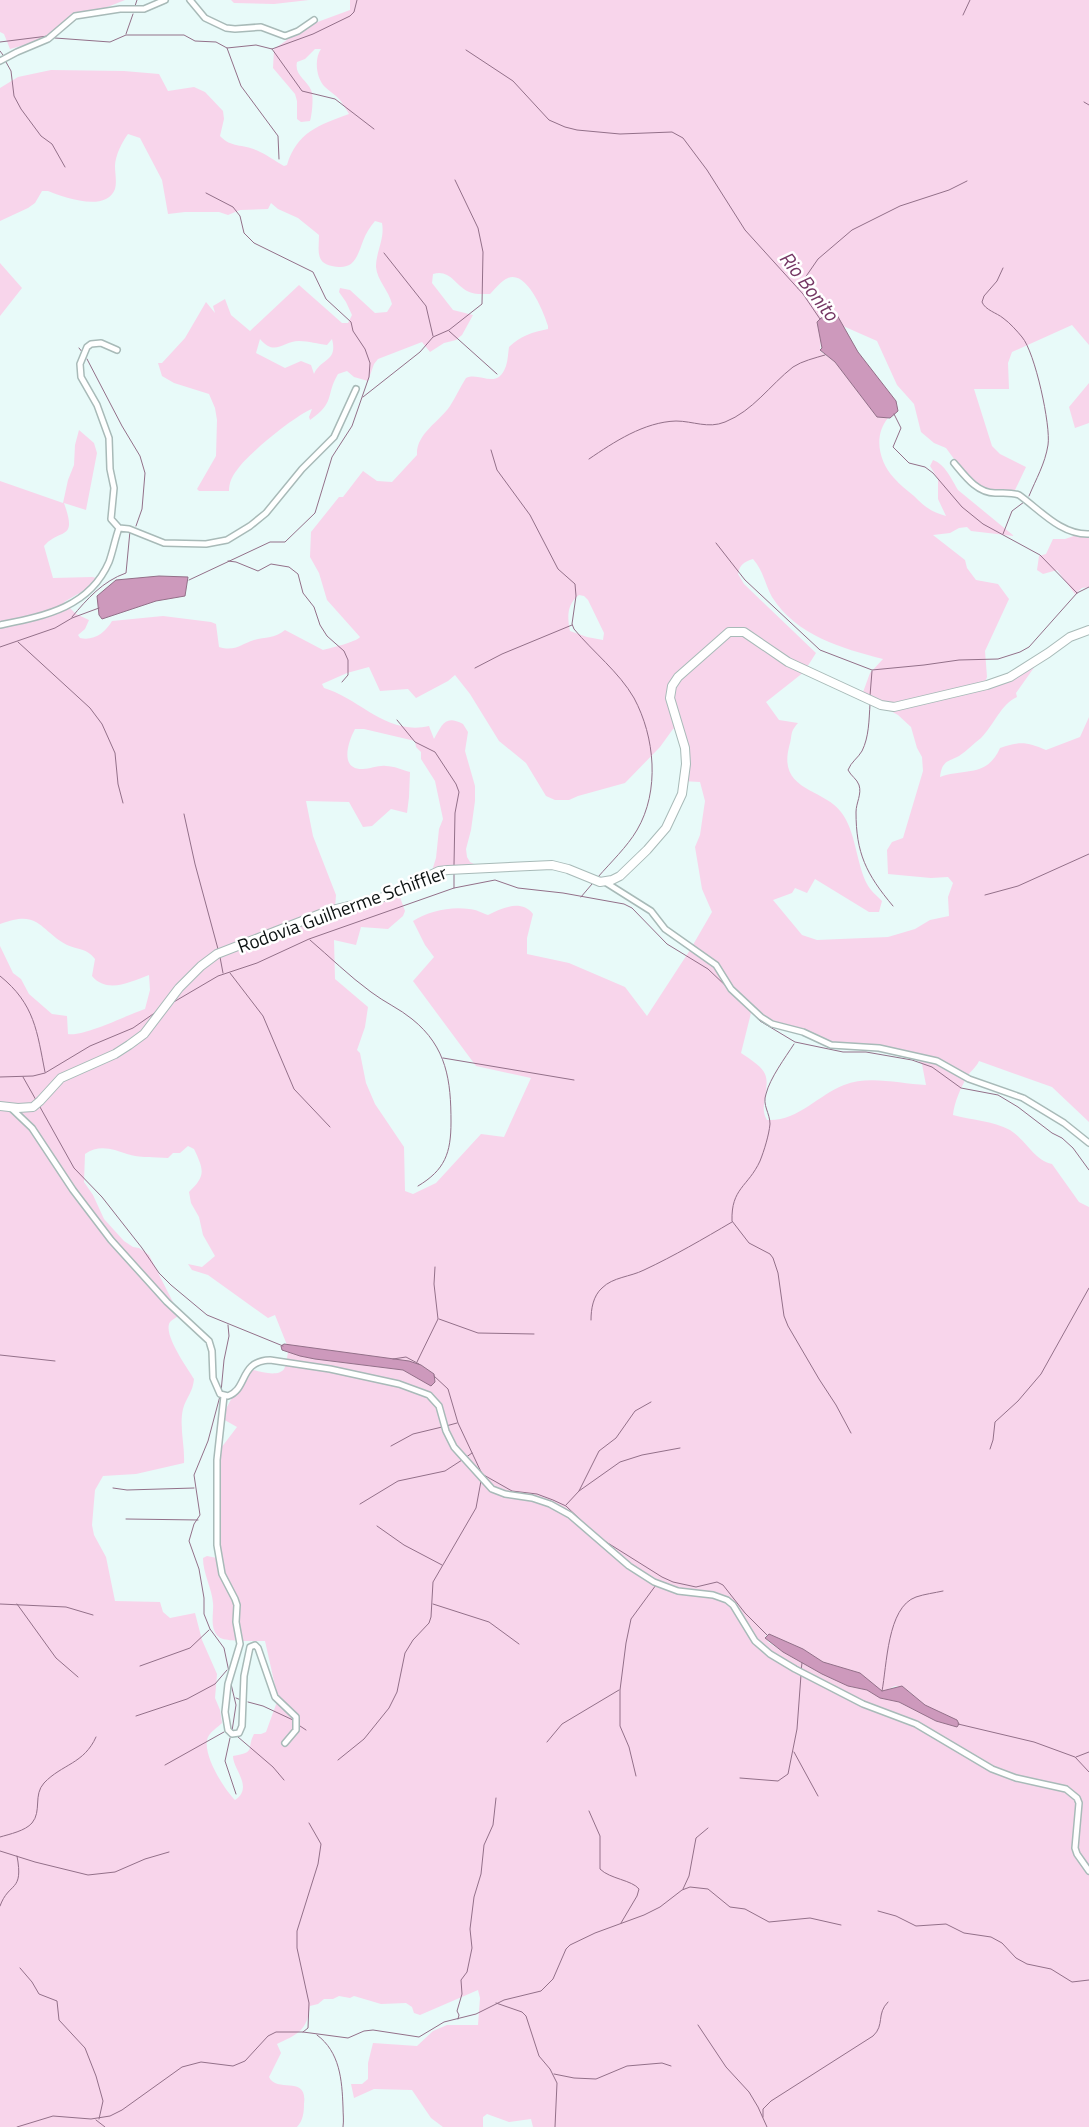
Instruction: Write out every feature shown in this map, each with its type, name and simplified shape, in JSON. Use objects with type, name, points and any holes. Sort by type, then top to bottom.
[{"type":"street","points":[[0,61],[48,39],[75,16],[120,9],[144,9],[165,0]]},
{"type":"street","points":[[190,0],[205,18],[230,29],[260,27],[284,36],[294,34],[314,20]]},
{"type":"street","points":[[117,350],[101,343],[91,344],[86,347],[80,371],[83,382],[98,405],[109,438],[110,469],[114,488],[111,519],[119,528],[129,529],[160,543],[197,545],[226,540],[266,513],[302,469],[334,437],[356,389]]},
{"type":"street","points":[[954,463],[976,486],[991,493],[1014,492],[1049,519],[1074,532],[1089,534]]},
{"type":"street","points":[[0,625],[44,616],[64,608],[97,583],[109,562],[119,528]]},
{"type":"street","points":[[604,882],[620,876],[647,850],[666,828],[674,813],[682,794],[686,756],[680,727],[670,698],[672,686],[681,674],[730,632],[744,632],[788,662],[881,705],[894,707],[987,685],[1010,677],[1076,633],[1089,630]]},
{"type":"street","name":"Rodovia Guilherme Schiffler","points":[[0,1106],[11,1108],[33,1107],[40,1102],[60,1078],[115,1054],[136,1040],[156,1020],[179,988],[201,966],[217,954],[328,911],[381,898],[439,871],[448,870],[552,865],[568,869],[595,881],[604,882]]},
{"type":"street","points":[[604,882],[651,911],[665,929],[716,965],[731,988],[772,1024],[803,1032],[831,1045],[879,1048],[936,1061],[969,1079],[1024,1098],[1070,1127],[1089,1143]]},
{"type":"street","points":[[11,1108],[32,1128],[73,1190],[111,1240],[167,1302],[209,1341],[212,1351],[215,1384],[220,1394],[224,1396],[234,1394],[252,1365],[265,1360],[330,1369],[398,1384],[429,1395],[439,1406],[446,1431],[454,1447],[492,1489],[506,1494],[532,1498],[570,1514],[629,1566],[665,1588],[713,1594],[727,1600],[733,1605],[755,1641],[770,1654],[795,1669],[863,1704],[916,1724],[992,1769],[1016,1778],[1056,1786],[1072,1794],[1079,1804],[1075,1848],[1089,1871]]},
{"type":"street","points":[[224,1396],[217,1460],[217,1545],[222,1574],[235,1599],[236,1622],[240,1637],[240,1644],[225,1699],[226,1728],[230,1734],[234,1734],[239,1733],[242,1726],[245,1664],[250,1647],[255,1645],[268,1673],[275,1697],[296,1717],[296,1730],[285,1743]]},
{"type":"shaded area","points":[[0,0],[125,0],[95,12],[72,16],[43,40],[10,49],[4,34],[0,32]]},
{"type":"shaded area","points":[[231,0],[309,0],[274,4],[234,3]]},
{"type":"shaded area","points":[[350,0],[1089,0],[1089,345],[1072,325],[1012,352],[1008,363],[1009,389],[974,389],[992,446],[1000,454],[1026,467],[1015,490],[987,493],[968,478],[946,448],[934,443],[921,432],[914,404],[897,385],[877,341],[843,326],[837,315],[821,318],[817,322],[821,338],[820,351],[835,362],[877,417],[888,418],[880,433],[880,449],[889,472],[896,481],[928,508],[946,516],[938,499],[938,479],[930,466],[933,460],[945,469],[958,490],[1014,536],[971,531],[967,527],[959,528],[950,533],[933,535],[965,560],[967,568],[976,580],[998,584],[1009,599],[985,651],[987,677],[985,682],[997,681],[1038,662],[1016,693],[1017,697],[1006,705],[981,738],[962,754],[944,765],[940,777],[982,768],[989,764],[1000,748],[1007,746],[1023,743],[1046,750],[1080,737],[1089,717],[1089,1122],[1052,1087],[979,1061],[962,1085],[953,1115],[1003,1127],[1016,1134],[1035,1154],[1052,1164],[1079,1202],[1089,1207],[1089,2127],[533,2127],[531,2119],[509,2122],[487,2114],[483,2117],[483,2127],[443,2127],[431,2118],[412,2090],[374,2089],[354,2098],[351,2084],[362,2084],[368,2079],[368,2063],[373,2043],[417,2046],[433,2031],[447,2025],[478,2025],[480,1998],[478,1990],[420,2015],[414,2013],[412,2007],[406,2003],[381,2004],[354,1996],[350,1998],[339,1996],[333,1999],[324,1999],[318,2004],[310,2006],[307,2021],[300,2031],[277,2044],[281,2053],[269,2077],[278,2084],[297,2087],[304,2095],[304,2110],[302,2119],[297,2127],[0,2127],[0,946],[13,973],[21,979],[29,994],[52,1014],[67,1016],[68,1034],[95,1029],[145,1009],[150,990],[149,975],[119,985],[105,984],[98,981],[92,976],[95,959],[92,955],[67,945],[38,923],[23,919],[0,924],[0,481],[63,503],[68,480],[74,465],[75,445],[79,430],[94,443],[97,453],[86,510],[64,503],[68,515],[68,529],[44,546],[53,578],[92,577],[101,579],[64,602],[76,614],[89,620],[85,629],[78,635],[80,638],[85,639],[99,635],[112,621],[163,616],[216,624],[219,647],[234,648],[254,640],[274,636],[285,630],[323,650],[354,641],[360,637],[327,600],[319,573],[310,557],[311,532],[339,497],[343,497],[363,471],[377,481],[392,482],[417,455],[420,441],[424,434],[450,406],[466,378],[471,376],[493,379],[498,377],[506,366],[509,347],[527,335],[548,329],[548,326],[534,294],[522,280],[515,277],[508,278],[490,294],[478,294],[467,291],[448,275],[433,274],[432,283],[453,310],[473,315],[462,335],[456,340],[444,343],[430,352],[422,342],[378,359],[374,364],[368,381],[354,377],[347,371],[338,374],[324,408],[310,420],[309,417],[312,409],[304,413],[283,427],[261,446],[235,472],[230,482],[229,491],[199,491],[197,489],[216,456],[217,420],[215,408],[209,394],[174,383],[162,376],[158,363],[162,363],[185,338],[206,302],[215,313],[213,306],[225,299],[231,315],[250,331],[299,285],[342,323],[348,323],[352,315],[339,292],[340,288],[350,290],[375,313],[387,312],[392,304],[378,276],[376,267],[383,229],[382,223],[375,221],[364,238],[354,261],[350,265],[339,267],[327,264],[320,259],[319,235],[298,218],[278,209],[271,203],[268,209],[240,210],[228,215],[219,212],[168,214],[162,180],[140,138],[128,134],[116,158],[116,186],[110,196],[94,202],[42,191],[35,203],[28,208],[0,221],[0,88],[18,77],[51,70],[124,71],[159,74],[168,91],[194,87],[205,92],[223,111],[224,119],[220,136],[224,140],[256,150],[284,166],[287,165],[297,145],[310,131],[349,114],[337,96],[322,83],[317,68],[317,58],[321,49],[315,49],[305,59],[297,62],[297,70],[309,86],[313,100],[310,121],[301,122],[297,119],[295,94],[273,68],[274,49],[287,40],[285,34],[350,10]],"holes":[[[260,339],[265,344],[275,348],[299,341],[327,345],[332,339],[333,346],[331,356],[314,374],[311,365],[301,361],[285,368],[256,353]],[[753,559],[762,572],[772,597],[794,622],[807,631],[836,645],[883,659],[870,673],[862,695],[898,715],[911,727],[917,748],[922,757],[923,771],[903,838],[892,842],[887,850],[888,874],[931,878],[948,877],[953,883],[948,897],[949,916],[930,920],[915,929],[888,937],[817,940],[802,935],[773,900],[792,893],[795,888],[807,893],[815,879],[869,912],[879,912],[882,901],[872,891],[863,876],[850,828],[841,812],[833,804],[796,781],[790,772],[787,761],[789,747],[792,732],[798,723],[779,720],[766,702],[804,672],[816,653],[744,584],[738,574],[741,566]],[[579,595],[584,596],[588,600],[604,633],[603,640],[570,631],[568,616],[572,602]],[[369,667],[380,691],[408,689],[416,698],[448,681],[455,675],[470,694],[499,741],[526,763],[546,796],[555,800],[569,800],[625,783],[660,747],[673,729],[678,727],[684,760],[682,781],[700,782],[705,801],[700,835],[695,847],[702,889],[712,912],[647,1016],[625,987],[569,963],[527,954],[527,938],[533,914],[528,909],[511,906],[488,915],[471,909],[447,909],[426,914],[413,921],[425,945],[434,957],[413,981],[476,1066],[531,1078],[504,1137],[481,1134],[436,1183],[413,1194],[405,1191],[404,1147],[375,1104],[366,1083],[360,1053],[357,1050],[365,1027],[368,1007],[335,979],[334,940],[356,945],[361,927],[388,929],[403,916],[405,911],[397,889],[335,908],[336,895],[313,836],[306,801],[349,802],[363,827],[372,826],[391,809],[407,813],[410,772],[389,766],[355,768],[348,760],[347,754],[355,729],[364,729],[415,741],[416,747],[421,752],[421,759],[435,781],[443,819],[439,829],[436,858],[431,874],[478,866],[470,862],[466,849],[475,801],[475,786],[465,751],[468,732],[463,724],[452,720],[442,725],[434,739],[429,726],[414,728],[400,726],[387,721],[337,693],[324,688],[322,684],[347,673]],[[751,1013],[837,1045],[881,1046],[907,1052],[922,1064],[926,1085],[874,1080],[854,1082],[834,1089],[788,1117],[767,1120],[764,1109],[767,1086],[765,1074],[758,1065],[741,1053]],[[188,1146],[194,1149],[202,1172],[201,1177],[189,1192],[191,1203],[199,1217],[203,1235],[215,1256],[202,1267],[188,1264],[192,1270],[208,1275],[268,1318],[275,1315],[287,1345],[421,1365],[434,1374],[413,1374],[403,1370],[315,1359],[288,1352],[286,1365],[281,1372],[267,1373],[248,1368],[221,1418],[237,1427],[214,1460],[220,1476],[217,1558],[207,1556],[203,1558],[204,1570],[212,1597],[214,1630],[222,1639],[265,1641],[278,1699],[266,1732],[254,1734],[250,1749],[245,1753],[233,1756],[243,1784],[243,1790],[235,1800],[225,1788],[208,1752],[208,1737],[222,1723],[220,1710],[215,1698],[217,1674],[202,1640],[195,1613],[170,1618],[163,1612],[160,1602],[115,1601],[106,1557],[94,1535],[92,1525],[95,1490],[103,1476],[136,1474],[184,1463],[182,1416],[194,1379],[176,1350],[169,1333],[171,1321],[178,1316],[177,1310],[149,1255],[124,1241],[104,1219],[93,1195],[84,1182],[85,1154],[101,1148],[147,1157],[168,1158],[173,1153],[180,1153]],[[769,1634],[803,1649],[823,1662],[859,1673],[882,1692],[895,1686],[905,1688],[925,1705],[958,1721],[945,1723],[936,1721],[899,1702],[880,1698],[867,1690],[851,1687],[822,1674],[768,1642],[765,1636]]]},
{"type":"shaded area","points":[[0,263],[22,288],[0,316]]},
{"type":"shaded area","points":[[837,315],[858,352],[896,401],[898,411],[890,418],[877,417],[835,362],[820,350],[822,348],[817,322],[821,318]]},
{"type":"shaded area","points":[[1089,383],[1089,423],[1075,428],[1069,407]]},
{"type":"shaded area","points":[[1089,531],[1089,587],[1082,588],[1075,594],[1057,570],[1043,574],[1037,570],[1039,556],[1046,554],[1053,539],[1065,539]]},
{"type":"shaded area","points":[[159,576],[188,577],[185,596],[156,601],[102,619],[99,615],[97,596],[116,580]]},
{"type":"shaded area","points":[[284,1344],[409,1361],[421,1365],[434,1374],[435,1382],[431,1386],[403,1370],[300,1356],[282,1350],[281,1346]]},
{"type":"shaded area","points":[[769,1634],[803,1649],[823,1662],[860,1673],[882,1691],[902,1686],[925,1705],[957,1720],[959,1724],[957,1727],[936,1721],[899,1702],[880,1698],[867,1690],[848,1686],[822,1674],[783,1652],[765,1638]]},
{"type":"waterway","points":[[135,6],[137,0]]},
{"type":"waterway","points":[[55,38],[110,42],[126,35],[184,35],[195,41],[216,42],[227,48],[256,45],[272,49],[313,34],[350,16],[354,12],[357,0]]},
{"type":"waterway","points":[[963,15],[970,0]]},
{"type":"waterway","points":[[126,34],[133,14]]},
{"type":"waterway","points":[[0,42],[48,36]]},
{"type":"waterway","points":[[227,48],[241,86],[278,136],[279,159]]},
{"type":"waterway","points":[[272,49],[302,91],[335,99],[374,129]]},
{"type":"waterway","name":"Rio Bonito","points":[[466,50],[513,81],[549,120],[565,127],[620,134],[672,132],[683,138],[707,170],[745,230],[803,294],[820,319]]},
{"type":"waterway","points":[[0,51],[3,55]]},
{"type":"waterway","points":[[6,62],[11,71],[14,96],[21,109],[41,136],[52,144],[65,167]]},
{"type":"waterway","points":[[1084,102],[1089,105]]},
{"type":"waterway","points":[[363,397],[420,352],[433,337],[449,330],[482,304],[483,252],[478,228],[455,180]]},
{"type":"waterway","points":[[798,288],[818,259],[852,230],[900,206],[949,190],[967,181]]},
{"type":"waterway","points":[[189,580],[270,542],[285,542],[315,513],[332,457],[352,426],[369,377],[370,363],[365,349],[353,331],[351,322],[326,299],[313,272],[254,243],[244,233],[240,216],[233,207],[206,193]]},
{"type":"waterway","points":[[384,253],[426,306],[433,336]]},
{"type":"waterway","points":[[1003,268],[997,281],[984,296],[982,302],[1011,325],[1027,345],[1037,373],[1047,422],[1047,452],[1029,496]]},
{"type":"waterway","points":[[449,331],[497,374]]},
{"type":"waterway","points":[[79,348],[83,353]]},
{"type":"waterway","points":[[589,459],[630,434],[652,425],[676,421],[707,425],[725,422],[753,405],[793,367],[804,361],[825,355]]},
{"type":"waterway","points":[[87,359],[140,456],[145,473],[142,509],[136,526]]},
{"type":"waterway","name":"Rio Bonito","points":[[894,414],[901,428],[893,447],[909,463],[925,467],[933,473],[962,507],[983,524],[1040,555],[1077,593]]},
{"type":"waterway","points":[[491,450],[497,470],[530,515],[558,569],[575,584],[576,596],[572,624],[574,629],[628,689],[641,713],[647,730],[652,764],[652,781],[644,815],[629,842],[598,877]]},
{"type":"waterway","points":[[1003,534],[1012,511],[1024,502]]},
{"type":"waterway","points":[[72,617],[103,586],[126,573],[130,531]]},
{"type":"waterway","points":[[716,543],[745,580],[820,650],[872,670],[959,660],[998,659],[1020,652],[1029,647],[1077,593],[1089,587]]},
{"type":"waterway","points":[[228,561],[236,562],[258,571],[271,564],[289,567],[298,574],[303,593],[314,607],[320,625],[327,636],[344,651],[348,660],[348,675],[342,682]]},
{"type":"waterway","points":[[0,647],[55,628],[72,618],[99,608]]},
{"type":"waterway","points":[[475,668],[502,654],[572,625]]},
{"type":"waterway","points":[[18,642],[90,708],[102,724],[115,753],[118,784],[123,803]]},
{"type":"waterway","points":[[870,696],[872,671]]},
{"type":"waterway","points":[[870,704],[866,740],[860,753],[848,770],[860,788],[856,826],[864,862],[876,884],[893,906]]},
{"type":"waterway","points":[[397,720],[415,742],[435,752],[456,784],[459,792],[455,813],[454,865]]},
{"type":"waterway","points":[[184,814],[195,864],[218,949]]},
{"type":"waterway","points":[[985,895],[1018,886],[1089,854]]},
{"type":"waterway","points":[[454,873],[454,888]]},
{"type":"waterway","points":[[172,1003],[218,976],[257,963],[309,939],[454,888],[495,880],[518,888],[563,893],[624,904],[632,908],[667,944],[708,969],[728,988]]},
{"type":"waterway","points":[[581,897],[592,884]]},
{"type":"waterway","points":[[310,940],[363,986],[412,1019],[424,1030],[440,1053],[445,1066],[450,1093],[450,1143],[445,1160],[435,1174],[418,1186]]},
{"type":"waterway","points":[[220,957],[223,973]]},
{"type":"waterway","points":[[230,973],[263,1016],[294,1089],[330,1127]]},
{"type":"waterway","points":[[0,976],[21,997],[28,1008],[40,1044],[45,1072]]},
{"type":"waterway","points":[[736,997],[760,1021],[795,1042],[843,1052],[866,1052],[912,1060],[932,1067],[961,1088],[998,1095],[1062,1138],[1073,1148],[1089,1170]]},
{"type":"waterway","points":[[0,1077],[33,1076],[45,1073],[90,1046],[133,1028],[156,1012]]},
{"type":"waterway","points":[[794,1044],[778,1068],[768,1088],[765,1102],[769,1116],[769,1133],[760,1161],[734,1201],[732,1221],[749,1243],[770,1254],[773,1258],[778,1273],[784,1316],[788,1326],[851,1433]]},
{"type":"waterway","points":[[443,1058],[574,1080]]},
{"type":"waterway","points":[[23,1077],[36,1100]]},
{"type":"waterway","points":[[40,1107],[74,1168],[102,1197],[159,1273],[171,1285],[207,1315],[283,1346]]},
{"type":"waterway","points":[[591,1320],[595,1299],[599,1291],[606,1284],[655,1265],[732,1222]]},
{"type":"waterway","points":[[417,1362],[438,1319],[434,1284],[435,1267]]},
{"type":"waterway","points":[[990,1449],[995,1422],[1018,1401],[1041,1374],[1089,1288]]},
{"type":"waterway","points":[[439,1319],[478,1333],[534,1334]]},
{"type":"waterway","points":[[221,1392],[224,1360],[229,1336],[228,1325]]},
{"type":"waterway","points":[[0,1355],[55,1361]]},
{"type":"waterway","points":[[393,1359],[406,1357],[419,1364]]},
{"type":"waterway","points":[[434,1376],[448,1389],[458,1423],[482,1474],[512,1491],[537,1494],[566,1506],[587,1526]]},
{"type":"waterway","points":[[220,1396],[208,1441],[194,1475],[200,1515],[194,1524],[189,1541],[199,1569],[204,1598],[204,1614],[210,1629],[224,1648],[229,1672]]},
{"type":"waterway","points":[[566,1505],[579,1491],[599,1451],[616,1438],[635,1411],[651,1402]]},
{"type":"waterway","points":[[446,1426],[457,1423]]},
{"type":"waterway","points":[[391,1446],[413,1434],[442,1427]]},
{"type":"waterway","points":[[579,1491],[620,1462],[642,1455],[680,1448]]},
{"type":"waterway","points":[[465,1458],[472,1453]]},
{"type":"waterway","points":[[360,1504],[398,1481],[445,1471],[462,1460]]},
{"type":"waterway","points":[[338,1760],[364,1739],[389,1708],[397,1692],[405,1653],[413,1640],[429,1623],[433,1582],[476,1508],[481,1481]]},
{"type":"waterway","points":[[113,1488],[127,1490],[194,1488]]},
{"type":"waterway","points":[[126,1519],[198,1520]]},
{"type":"waterway","points":[[377,1526],[404,1545],[442,1565]]},
{"type":"waterway","points":[[603,1540],[673,1582],[696,1587],[717,1582],[723,1585],[745,1613],[767,1635]]},
{"type":"waterway","points":[[636,1776],[629,1747],[620,1726],[620,1690],[631,1619],[656,1585]]},
{"type":"waterway","points":[[882,1691],[890,1638],[899,1612],[906,1603],[916,1597],[943,1591]]},
{"type":"waterway","points":[[0,1604],[66,1607],[93,1615]]},
{"type":"waterway","points":[[17,1604],[56,1658],[78,1677]]},
{"type":"waterway","points":[[433,1604],[489,1622],[519,1644]]},
{"type":"waterway","points":[[140,1666],[190,1648],[209,1630]]},
{"type":"waterway","points":[[801,1671],[802,1663]]},
{"type":"waterway","points":[[136,1716],[187,1699],[215,1684],[227,1670]]},
{"type":"waterway","points":[[740,1778],[778,1781],[788,1774],[797,1729],[801,1675]]},
{"type":"waterway","points":[[231,1684],[236,1705],[232,1731]]},
{"type":"waterway","points":[[547,1742],[562,1724],[619,1690]]},
{"type":"waterway","points":[[236,1698],[241,1700]]},
{"type":"waterway","points":[[248,1702],[263,1706],[293,1720]]},
{"type":"waterway","points":[[958,1724],[1034,1742],[1075,1757],[1089,1772]]},
{"type":"waterway","points":[[300,1726],[306,1730]]},
{"type":"waterway","points":[[165,1765],[224,1732]]},
{"type":"waterway","points":[[0,1837],[21,1830],[32,1823],[37,1813],[39,1793],[44,1783],[85,1753],[96,1737]]},
{"type":"waterway","points":[[238,1737],[273,1767],[284,1780]]},
{"type":"waterway","points":[[230,1738],[225,1761],[236,1794]]},
{"type":"waterway","points":[[794,1752],[818,1796]]},
{"type":"waterway","points":[[1076,1757],[1089,1752]]},
{"type":"waterway","points":[[458,2019],[457,2011],[462,1994],[461,1980],[467,1972],[472,1948],[470,1929],[474,1897],[481,1874],[484,1845],[493,1825],[496,1798]]},
{"type":"waterway","points":[[589,1811],[600,1836],[600,1869],[609,1875],[631,1883],[639,1889],[637,1896],[621,1923]]},
{"type":"waterway","points":[[303,2032],[308,2028],[309,2003],[297,1948],[297,1931],[318,1864],[321,1844],[309,1823]]},
{"type":"waterway","points":[[683,1889],[689,1876],[696,1838],[708,1828]]},
{"type":"waterway","points":[[0,1851],[88,1875],[115,1872],[145,1859],[169,1852]]},
{"type":"waterway","points":[[0,1906],[19,1876],[17,1856]]},
{"type":"waterway","points":[[17,2127],[53,2116],[91,2119],[110,2116],[122,2110],[182,2067],[201,2062],[233,2066],[245,2061],[268,2036],[276,2032],[303,2032],[348,2038],[364,2031],[373,2030],[419,2037],[444,2022],[476,2014],[504,2000],[541,1991],[553,1979],[566,1949],[570,1945],[595,1933],[644,1915],[660,1907],[682,1890],[690,1887],[708,1889],[730,1907],[745,1909],[769,1922],[810,1918],[841,1925]]},
{"type":"waterway","points":[[878,1911],[896,1916],[916,1926],[946,1924],[964,1933],[991,1937],[1002,1943],[1016,1958],[1027,1964],[1051,1969],[1072,1982],[1089,1980]]},
{"type":"waterway","points":[[20,1968],[39,1994],[57,2001],[59,2020],[85,2048],[103,2101],[99,2119]]},
{"type":"waterway","points":[[763,2117],[763,2109],[771,2101],[873,2036],[879,2028],[882,2011],[888,2002]]},
{"type":"waterway","points":[[496,2003],[522,2012],[526,2016],[539,2056],[550,2069],[557,2083],[555,2127]]},
{"type":"waterway","points":[[698,2025],[726,2067],[749,2092],[767,2127]]},
{"type":"waterway","points":[[317,2035],[331,2050],[338,2067],[342,2087],[343,2127]]},
{"type":"waterway","points":[[554,2074],[574,2078],[596,2079],[627,2066],[662,2063],[671,2066]]},
{"type":"waterway","points":[[96,2120],[105,2127]]}]
